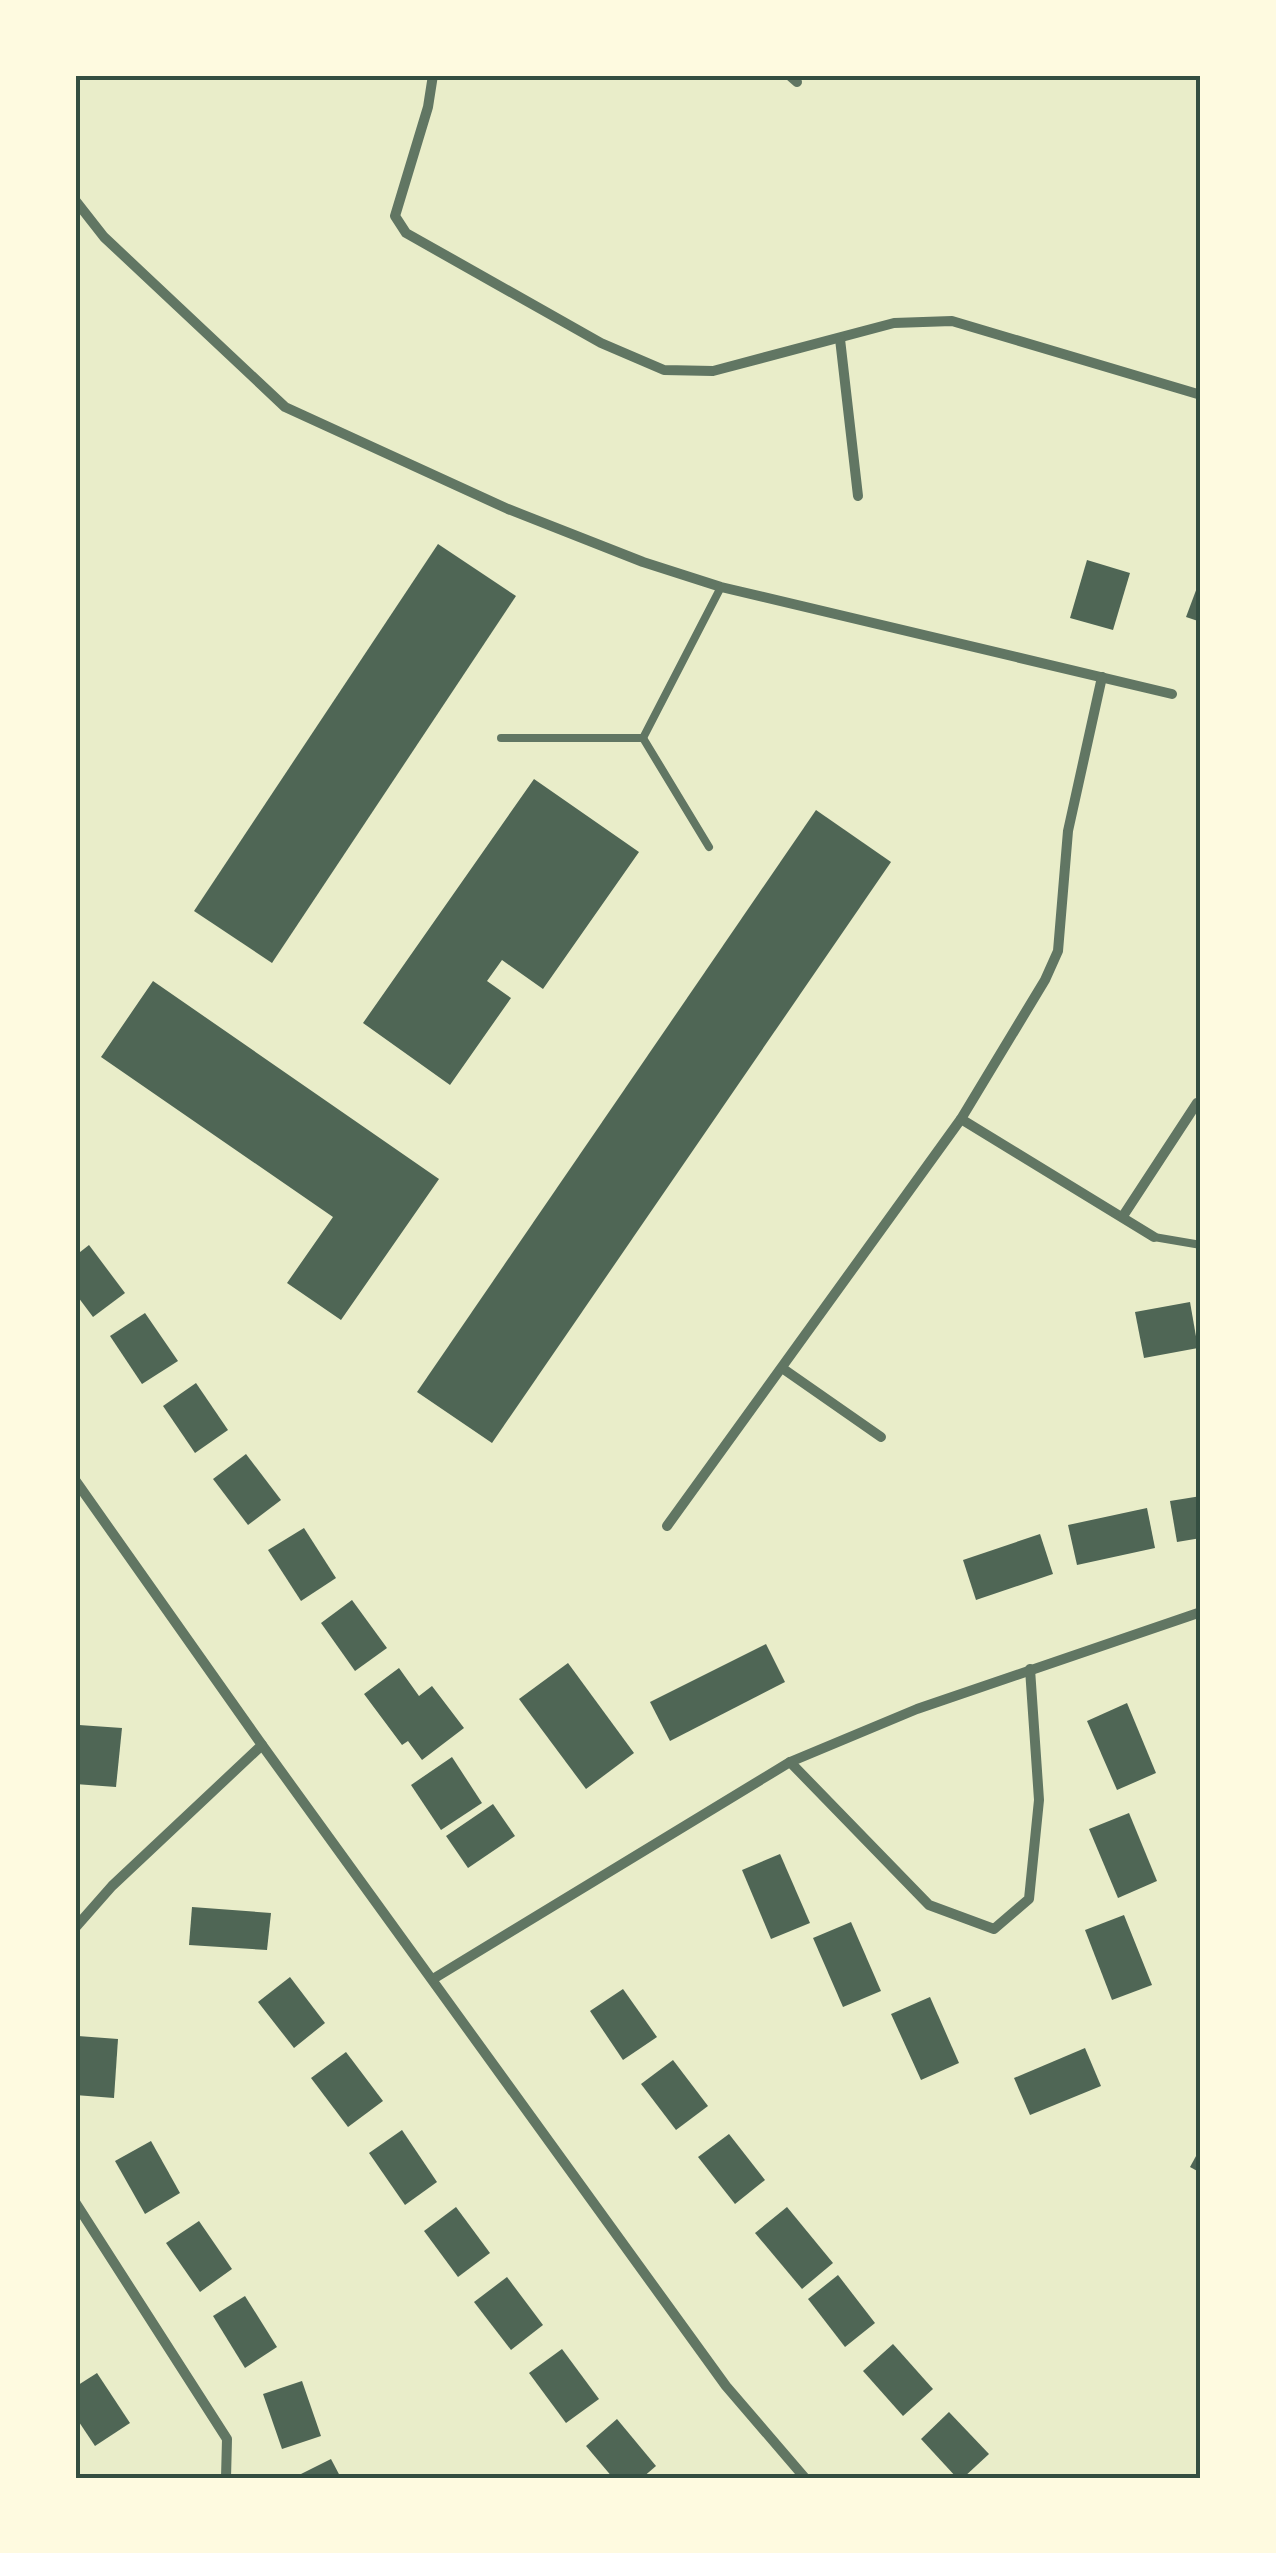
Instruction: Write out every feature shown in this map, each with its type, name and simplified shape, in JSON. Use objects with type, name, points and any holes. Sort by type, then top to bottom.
[{"type":"street","points":[[434,75],[395,216],[406,233],[601,343],[664,370],[713,371],[894,323],[952,321],[1201,395]]},
{"type":"street","points":[[75,200],[104,237],[285,407],[508,509],[642,562],[721,587],[1172,694]]},
{"type":"street","points":[[840,338],[858,496]]},
{"type":"street","points":[[666,1526],[960,1119],[1045,980],[1058,950],[1068,832],[1102,678]]},
{"type":"street","points":[[1123,1216],[1198,1103]]},
{"type":"street","points":[[960,1119],[1154,1237]]},
{"type":"street","points":[[782,1368],[881,1437]]},
{"type":"street","points":[[75,1480],[726,2386],[806,2478]]},
{"type":"street","points":[[433,1979],[790,1762],[917,1709],[1201,1612]]},
{"type":"street","points":[[790,1762],[930,1905],[994,1929],[1029,1900],[1040,1800],[1030,1670]]},
{"type":"street","points":[[75,1928],[112,1886],[262,1745]]},
{"type":"street","points":[[75,2202],[227,2438],[226,2478]]},
{"type":"lane","points":[[643,738],[721,587]]},
{"type":"lane","points":[[500,738],[643,738]]},
{"type":"lane","points":[[643,738],[710,846]]},
{"type":"lane","points":[[1154,1237],[1201,1246]]},
{"type":"building","points":[[438,544],[516,596],[272,963],[194,911]]},
{"type":"building","points":[[1087,560],[1130,573],[1113,630],[1070,618]]},
{"type":"building","points":[[1198,585],[1201,587],[1201,622],[1186,617]]},
{"type":"building","points":[[534,779],[639,852],[543,989],[502,960],[487,981],[511,998],[450,1085],[363,1023]]},
{"type":"building","points":[[816,810],[891,862],[492,1443],[417,1392]]},
{"type":"building","points":[[153,981],[439,1179],[341,1320],[287,1283],[333,1217],[101,1057]]},
{"type":"building","points":[[89,1245],[125,1293],[93,1317],[75,1293],[75,1256]]},
{"type":"building","points":[[1190,1302],[1198,1348],[1144,1358],[1135,1312]]},
{"type":"building","points":[[145,1313],[178,1361],[142,1384],[110,1336]]},
{"type":"building","points":[[196,1383],[228,1430],[195,1453],[163,1406]]},
{"type":"building","points":[[246,1454],[281,1500],[248,1525],[213,1479]]},
{"type":"building","points":[[1201,1496],[1201,1538],[1177,1542],[1170,1501]]},
{"type":"building","points":[[1147,1508],[1155,1548],[1077,1565],[1068,1525]]},
{"type":"building","points":[[304,1528],[336,1578],[301,1601],[268,1550]]},
{"type":"building","points":[[1040,1534],[1053,1574],[976,1600],[963,1560]]},
{"type":"building","points":[[352,1600],[387,1648],[355,1671],[321,1623]]},
{"type":"building","points":[[766,1644],[785,1682],[670,1741],[650,1702]]},
{"type":"building","points":[[568,1663],[634,1753],[586,1789],[519,1699]]},
{"type":"building","points":[[399,1668],[419,1696],[432,1686],[464,1728],[422,1760],[408,1741],[402,1745],[364,1694]]},
{"type":"building","points":[[1127,1703],[1156,1773],[1117,1790],[1087,1721]]},
{"type":"building","points":[[79,1725],[122,1728],[116,1787],[75,1784]]},
{"type":"building","points":[[452,1757],[482,1803],[441,1830],[411,1785]]},
{"type":"building","points":[[493,1804],[515,1836],[468,1868],[446,1836]]},
{"type":"building","points":[[1129,1813],[1157,1881],[1118,1898],[1089,1829]]},
{"type":"building","points":[[780,1854],[810,1923],[771,1939],[742,1870]]},
{"type":"building","points":[[192,1907],[271,1913],[267,1950],[189,1945]]},
{"type":"building","points":[[1124,1915],[1152,1985],[1112,2000],[1085,1930]]},
{"type":"building","points":[[851,1922],[881,1991],[843,2007],[813,1938]]},
{"type":"building","points":[[290,1977],[325,2023],[294,2048],[258,2002]]},
{"type":"building","points":[[623,1989],[657,2037],[623,2060],[590,2011]]},
{"type":"building","points":[[930,1997],[959,2063],[921,2080],[891,2014]]},
{"type":"building","points":[[78,2036],[118,2039],[114,2098],[75,2095]]},
{"type":"building","points":[[1085,2048],[1101,2086],[1030,2115],[1014,2078]]},
{"type":"building","points":[[346,2052],[383,2101],[348,2127],[311,2078]]},
{"type":"building","points":[[673,2060],[708,2106],[676,2130],[641,2084]]},
{"type":"building","points":[[402,2130],[437,2182],[405,2205],[369,2153]]},
{"type":"building","points":[[729,2134],[765,2180],[735,2204],[698,2157]]},
{"type":"building","points":[[151,2141],[180,2193],[145,2214],[115,2161]]},
{"type":"building","points":[[1201,2147],[1201,2173],[1190,2167]]},
{"type":"building","points":[[456,2207],[490,2253],[458,2277],[424,2231]]},
{"type":"building","points":[[787,2207],[833,2263],[802,2289],[755,2233]]},
{"type":"building","points":[[199,2221],[232,2269],[200,2292],[166,2243]]},
{"type":"building","points":[[838,2275],[875,2323],[845,2347],[808,2299]]},
{"type":"building","points":[[507,2277],[543,2325],[511,2350],[474,2302]]},
{"type":"building","points":[[245,2296],[277,2347],[245,2368],[213,2316]]},
{"type":"building","points":[[893,2344],[933,2389],[903,2416],[863,2371]]},
{"type":"building","points":[[562,2349],[599,2399],[566,2423],[529,2373]]},
{"type":"building","points":[[97,2373],[130,2423],[95,2446],[75,2416],[75,2387]]},
{"type":"building","points":[[302,2381],[321,2436],[282,2449],[263,2394]]},
{"type":"building","points":[[949,2412],[989,2454],[963,2478],[957,2478],[921,2439]]},
{"type":"building","points":[[617,2419],[656,2466],[642,2478],[613,2478],[586,2446]]},
{"type":"building","points":[[331,2459],[341,2478],[293,2478]]}]
